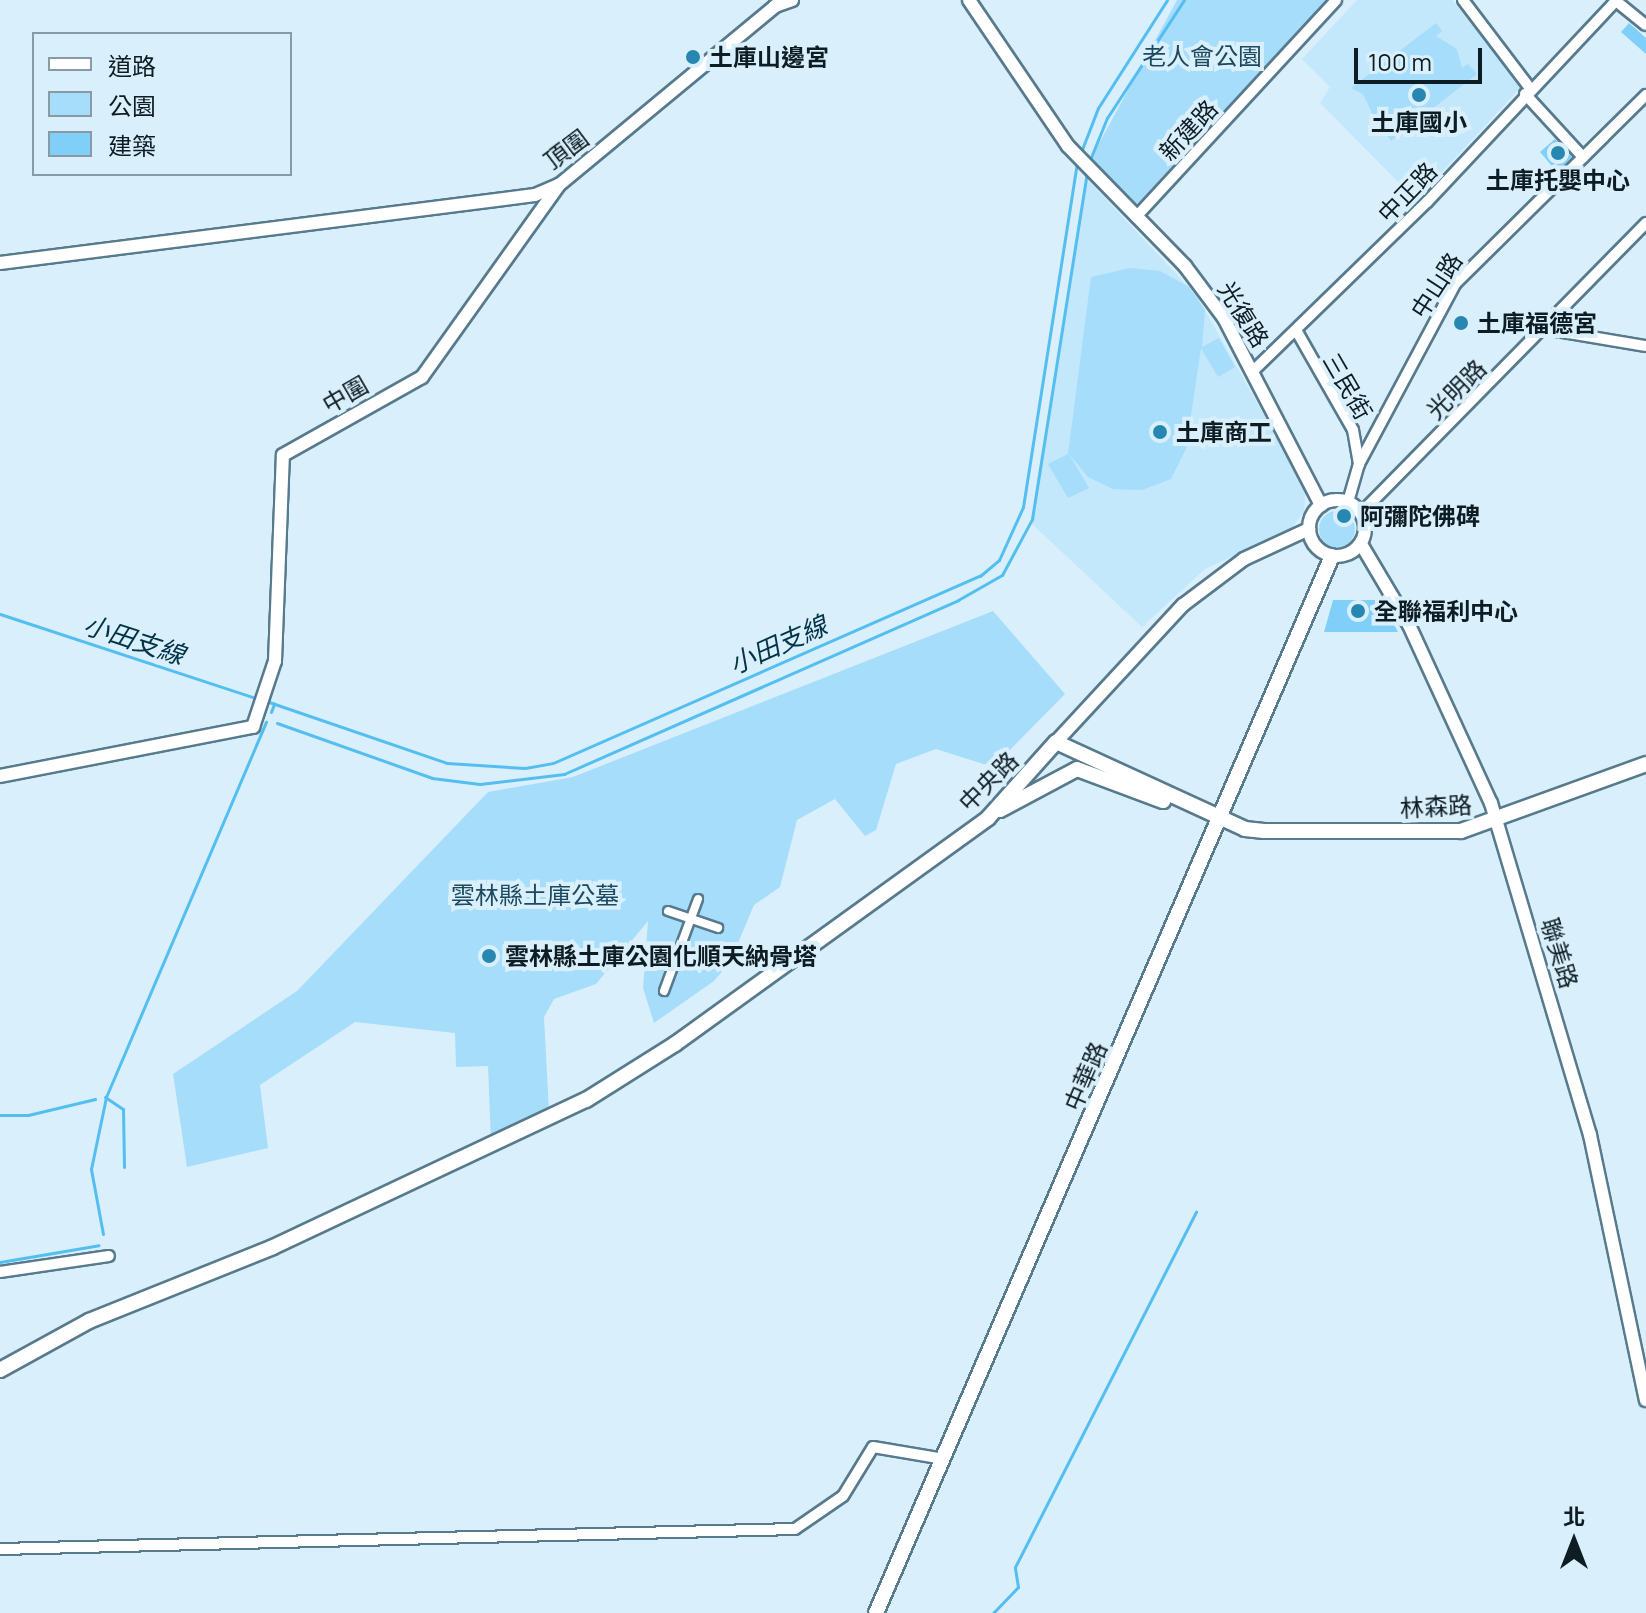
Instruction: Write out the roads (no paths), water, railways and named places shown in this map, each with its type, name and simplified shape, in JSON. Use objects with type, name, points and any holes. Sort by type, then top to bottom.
[{"type":"main road","name":"中華路","points":[[876,1613],[1332,556]]},
{"type":"main road","name":"林森路","points":[[1056,742],[1220,817]]},
{"type":"main road","name":"中央路","points":[[0,1370],[89,1321],[273,1247],[586,1100],[675,1044],[988,818],[1056,742]]},
{"type":"main road","name":"林森路","points":[[988,818],[1077,769],[1264,831],[1461,831],[1497,821],[1646,764]]},
{"type":"street","name":"頂圍","points":[[0,263],[535,195],[559,185],[775,6],[792,0]]},
{"type":"street","name":"光復路","points":[[969,0],[1068,146],[1185,266],[1253,371],[1321,505]]},
{"type":"street","name":"新建路","points":[[1136,217],[1336,0]]},
{"type":"street","points":[[1463,0],[1527,91],[1583,157]]},
{"type":"street","points":[[1616,1],[1646,25]]},
{"type":"street","name":"中正路","points":[[1253,371],[1427,202],[1527,91],[1616,1]]},
{"type":"street","name":"中山路","points":[[1348,502],[1359,464],[1455,284],[1646,95]]},
{"type":"street","name":"中圍","points":[[0,776],[253,727],[270,681],[283,455],[422,377],[559,185]]},
{"type":"street","name":"光明路","points":[[1361,513],[1646,223]]},
{"type":"street","points":[[1544,329],[1646,346]]},
{"type":"street","name":"三民街","points":[[1296,330],[1353,430],[1359,464]]},
{"type":"street","points":[[1348,502],[1361,513],[1361,544],[1332,556],[1316,547],[1309,529],[1321,505],[1348,502]]},
{"type":"street","name":"中央路","points":[[1056,742],[1183,605],[1244,559],[1309,529]]},
{"type":"street","name":"聯美路","points":[[1361,544],[1409,625],[1497,821],[1590,1135],[1646,1400]]},
{"type":"street","points":[[664,991],[698,899]]},
{"type":"street","points":[[668,911],[718,928]]},
{"type":"street","points":[[0,1272],[109,1256]]},
{"type":"street","points":[[0,1549],[795,1529],[843,1496],[873,1447],[944,1459]]},
{"type":"waterway","name":"小田支線","points":[[1081,152],[1098,108],[1167,0]]},
{"type":"waterway","points":[[1089,162],[1107,118],[1184,0]]},
{"type":"waterway","name":"小田支線","points":[[266,701],[447,763],[525,768],[553,763],[980,576],[999,560],[1023,507],[1077,163]]},
{"type":"waterway","points":[[277,723],[432,778],[480,784],[564,774],[958,600],[1002,575],[1032,519],[1087,173]]},
{"type":"waterway","name":"小田支線","points":[[0,614],[259,699]]},
{"type":"waterway","name":"小田支線","points":[[271,712],[274,704]]},
{"type":"waterway","points":[[103,1234],[91,1169],[106,1097],[266,722]]},
{"type":"waterway","points":[[105,1097],[123,1109],[124,1167]]},
{"type":"waterway","points":[[0,1115],[28,1115],[95,1099]]},
{"type":"waterway","points":[[993,1613],[1018,1587],[1015,1567],[1196,1211]]},
{"type":"waterway","points":[[0,1262],[99,1245]]},
{"type":"place","name":"土庫山邊宮","points":[[693,57]]},
{"type":"place","name":"土庫國小","points":[[1419,95]]},
{"type":"place","name":"土庫托嬰中心","points":[[1558,153]]},
{"type":"place","name":"土庫福德宮","points":[[1461,323]]},
{"type":"place","name":"土庫商工","points":[[1160,432]]},
{"type":"place","name":"阿彌陀佛碑","points":[[1344,516]]},
{"type":"place","name":"全聯福利中心","points":[[1358,611]]},
{"type":"place","name":"雲林縣土庫公園化順天納骨塔","points":[[489,956]]},
{"type":"park label","name":"老人會公園","points":[[1202,56]]},
{"type":"park label","name":"雲林縣土庫公墓","points":[[535,895]]}]
